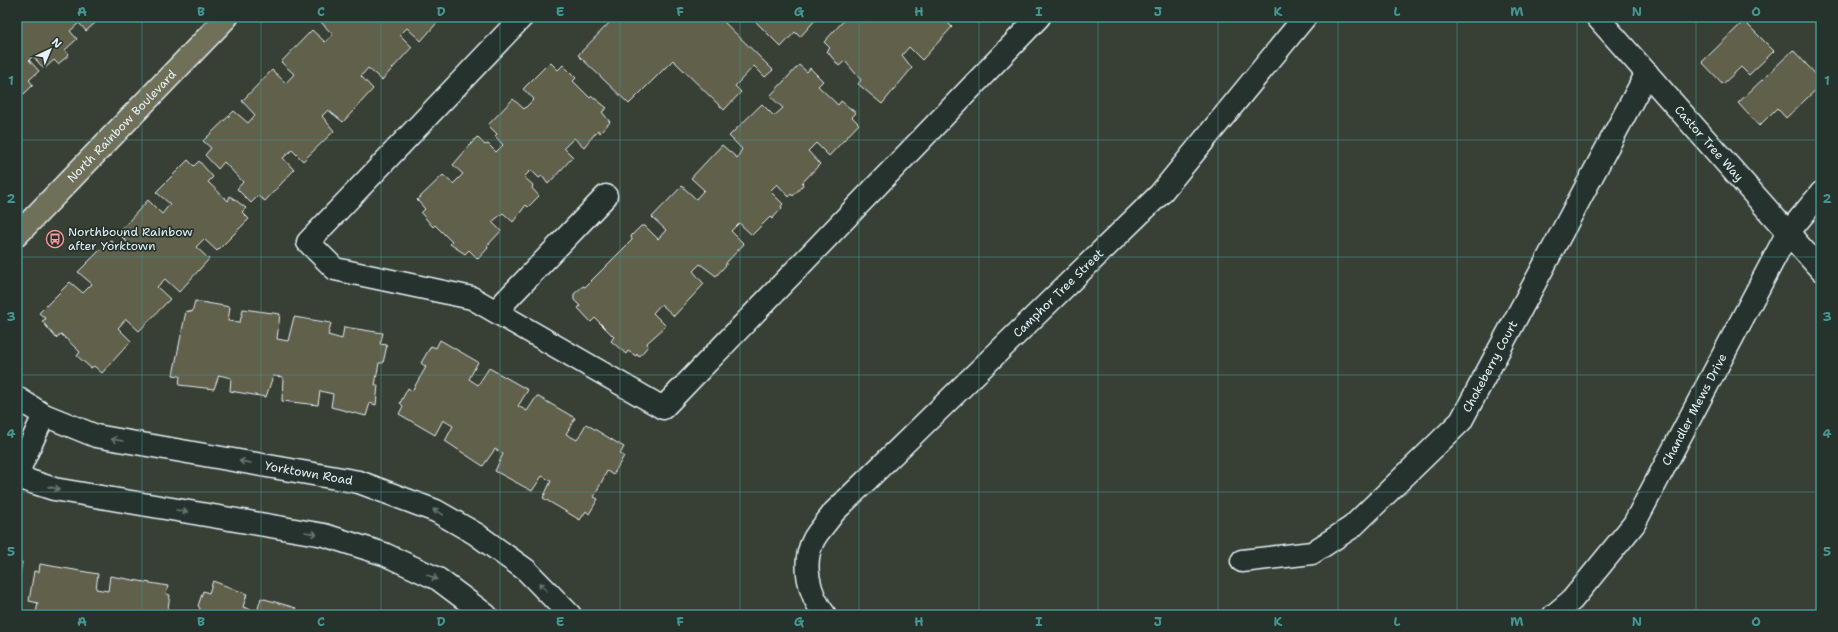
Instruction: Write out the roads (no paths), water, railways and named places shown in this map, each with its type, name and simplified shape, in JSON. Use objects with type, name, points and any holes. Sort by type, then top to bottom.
[{"type":"main road","name":"North Rainbow Boulevard","points":[[17,235],[227,17]]},
{"type":"street","points":[[522,17],[308,242],[335,269],[472,298],[663,408],[1040,17]]},
{"type":"street","name":"Camphor Tree Street","points":[[824,615],[811,589],[807,562],[813,540],[834,512],[1160,194],[1305,17]]},
{"type":"street","name":"Castor Tree Way","points":[[1597,17],[1648,73],[1787,234],[1821,270]]},
{"type":"street","name":"Chokeberry Court","points":[[1242,561],[1312,553],[1352,527],[1461,421],[1648,73]]},
{"type":"street","name":"Chandler Mews Drive","points":[[1554,615],[1572,600],[1634,524],[1787,234],[1821,193]]},
{"type":"street","points":[[496,312],[606,196]]},
{"type":"street","name":"Yorktown Road","points":[[17,398],[44,414],[96,436],[359,482],[436,511],[476,534],[526,570],[570,615]]},
{"type":"street","points":[[17,474],[44,414]]},
{"type":"street","points":[[17,477],[54,489],[324,535],[384,554],[438,579],[486,615]]},
{"type":"place","name":"Northbound Rainbow after Yorktown","points":[[55,239]]}]
